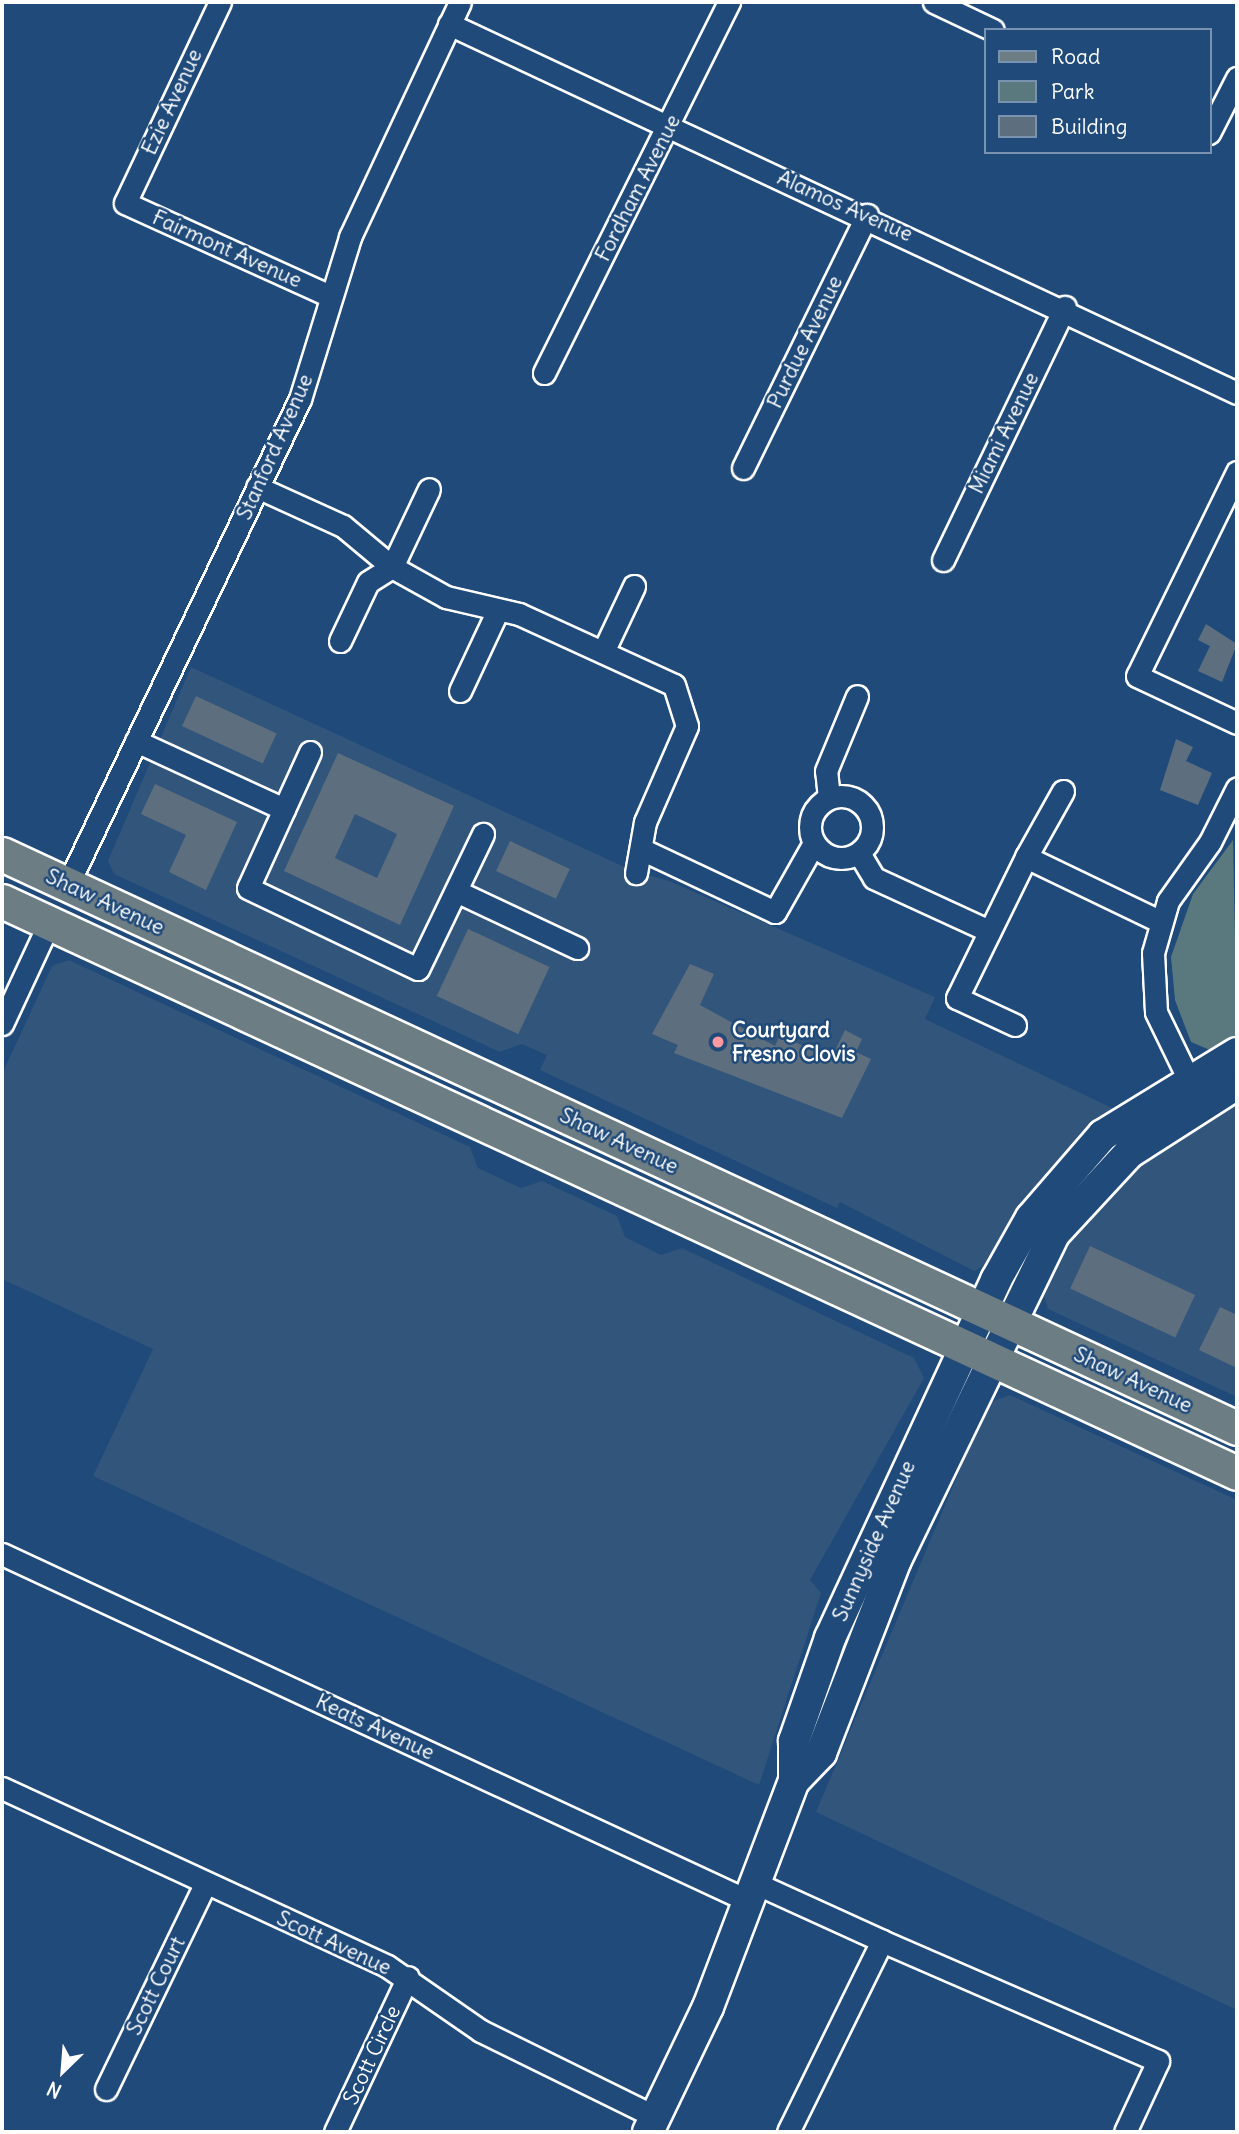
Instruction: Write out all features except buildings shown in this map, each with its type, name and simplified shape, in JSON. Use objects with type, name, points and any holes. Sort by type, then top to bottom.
[{"type":"main road","name":"Shaw Avenue","points":[[2,854],[1237,1428]]},
{"type":"main road","points":[[2,877],[41,896],[68,884]]},
{"type":"main road","name":"Shaw Avenue","points":[[2,901],[1237,1473]]},
{"type":"main road","points":[[49,923],[68,910],[201,968],[273,979]]},
{"type":"main road","points":[[244,1013],[385,1056],[510,1114],[545,1106]]},
{"type":"main road","points":[[994,1315],[1031,1218],[1079,1160],[1103,1135],[1188,1078],[1237,1054]]},
{"type":"main road","points":[[994,1315],[1071,1210],[1105,1156],[1181,1098],[1188,1078]]},
{"type":"main road","points":[[1071,1210],[1129,1153],[1237,1084]]},
{"type":"main road","points":[[512,1138],[541,1128],[680,1192],[802,1227]]},
{"type":"main road","name":"Sunnyside Avenue","points":[[652,2124],[752,1892],[794,1781],[794,1741],[830,1638],[994,1315]]},
{"type":"street","name":"Ezie Avenue","points":[[125,203],[220,2]]},
{"type":"street","name":"Stanford Avenue","points":[[68,884],[300,399],[350,237],[460,2]]},
{"type":"street","name":"Fordham Avenue","points":[[544,373],[729,2]]},
{"type":"street","points":[[934,2],[989,28]]},
{"type":"street","name":"Alamos Avenue","points":[[449,24],[1065,307],[1237,393]]},
{"type":"street","points":[[1211,131],[1237,78]]},
{"type":"street","name":"Fairmont Avenue","points":[[125,203],[330,296]]},
{"type":"street","name":"Purdue Avenue","points":[[743,468],[867,215]]},
{"type":"street","name":"Miami Avenue","points":[[943,560],[1065,307]]},
{"type":"street","points":[[1237,472],[1138,676],[1237,723]]},
{"type":"street","points":[[257,487],[343,526],[392,567],[446,597],[498,610],[603,652],[674,685],[687,726],[645,822],[636,873]]},
{"type":"street","points":[[340,640],[368,582],[392,567],[429,489]]},
{"type":"street","points":[[603,652],[634,586]]},
{"type":"street","points":[[460,691],[498,610]]},
{"type":"street","points":[[829,798],[826,771],[857,696]]},
{"type":"street","points":[[136,741],[284,809]]},
{"type":"street","points":[[310,752],[248,888],[406,964],[418,969],[483,834]]},
{"type":"street","points":[[1188,1078],[1156,1012],[1153,953],[1161,922],[1237,788]]},
{"type":"street","points":[[1015,1025],[957,998],[1026,857],[1063,791]]},
{"type":"street","points":[[640,849],[775,912],[814,844],[813,812],[829,798],[851,798],[867,811],[872,829],[859,853]]},
{"type":"street","points":[[814,844],[830,857],[859,853]]},
{"type":"street","points":[[859,853],[874,878],[989,931]]},
{"type":"street","points":[[1026,857],[1161,922]]},
{"type":"street","points":[[456,891],[577,948]]},
{"type":"street","points":[[2,1024],[49,923]]},
{"type":"street","name":"Keats Avenue","points":[[2,1554],[752,1892],[882,1941],[1158,2061],[1125,2132]]},
{"type":"street","name":"Scott Avenue","points":[[2,1788],[408,1977],[481,2031],[652,2124]]},
{"type":"street","name":"Scott Court","points":[[106,2089],[205,1884]]},
{"type":"street","points":[[788,2132],[882,1941]]},
{"type":"street","name":"Scott Circle","points":[[335,2132],[408,1977]]},
{"type":"shaded area","points":[[191,667],[631,870],[669,881],[935,997],[925,1019],[1114,1109],[1035,1189],[987,1264],[974,1271],[840,1202],[837,1208],[540,1070],[547,1055],[522,1044],[500,1052],[114,874],[108,861]]},
{"type":"shaded area","points":[[69,960],[470,1147],[478,1168],[521,1188],[542,1181],[617,1216],[625,1237],[661,1255],[682,1248],[914,1358],[924,1378],[810,1580],[821,1593],[759,1785],[93,1476],[153,1349],[2,1279],[2,1074],[52,966]]},
{"type":"shaded area","points":[[1237,1099],[1237,1397],[1048,1309],[1042,1289],[1063,1244],[1126,1171]]},
{"type":"shaded area","points":[[1010,1395],[1237,1500],[1237,2010],[816,1812],[988,1403]]},
{"type":"green space","points":[[1233,840],[1237,1036],[1210,1050],[1191,1042],[1175,1000],[1171,957],[1193,894]]},
{"type":"place","name":"Courtyard Fresno Clovis","points":[[718,1042]]}]
